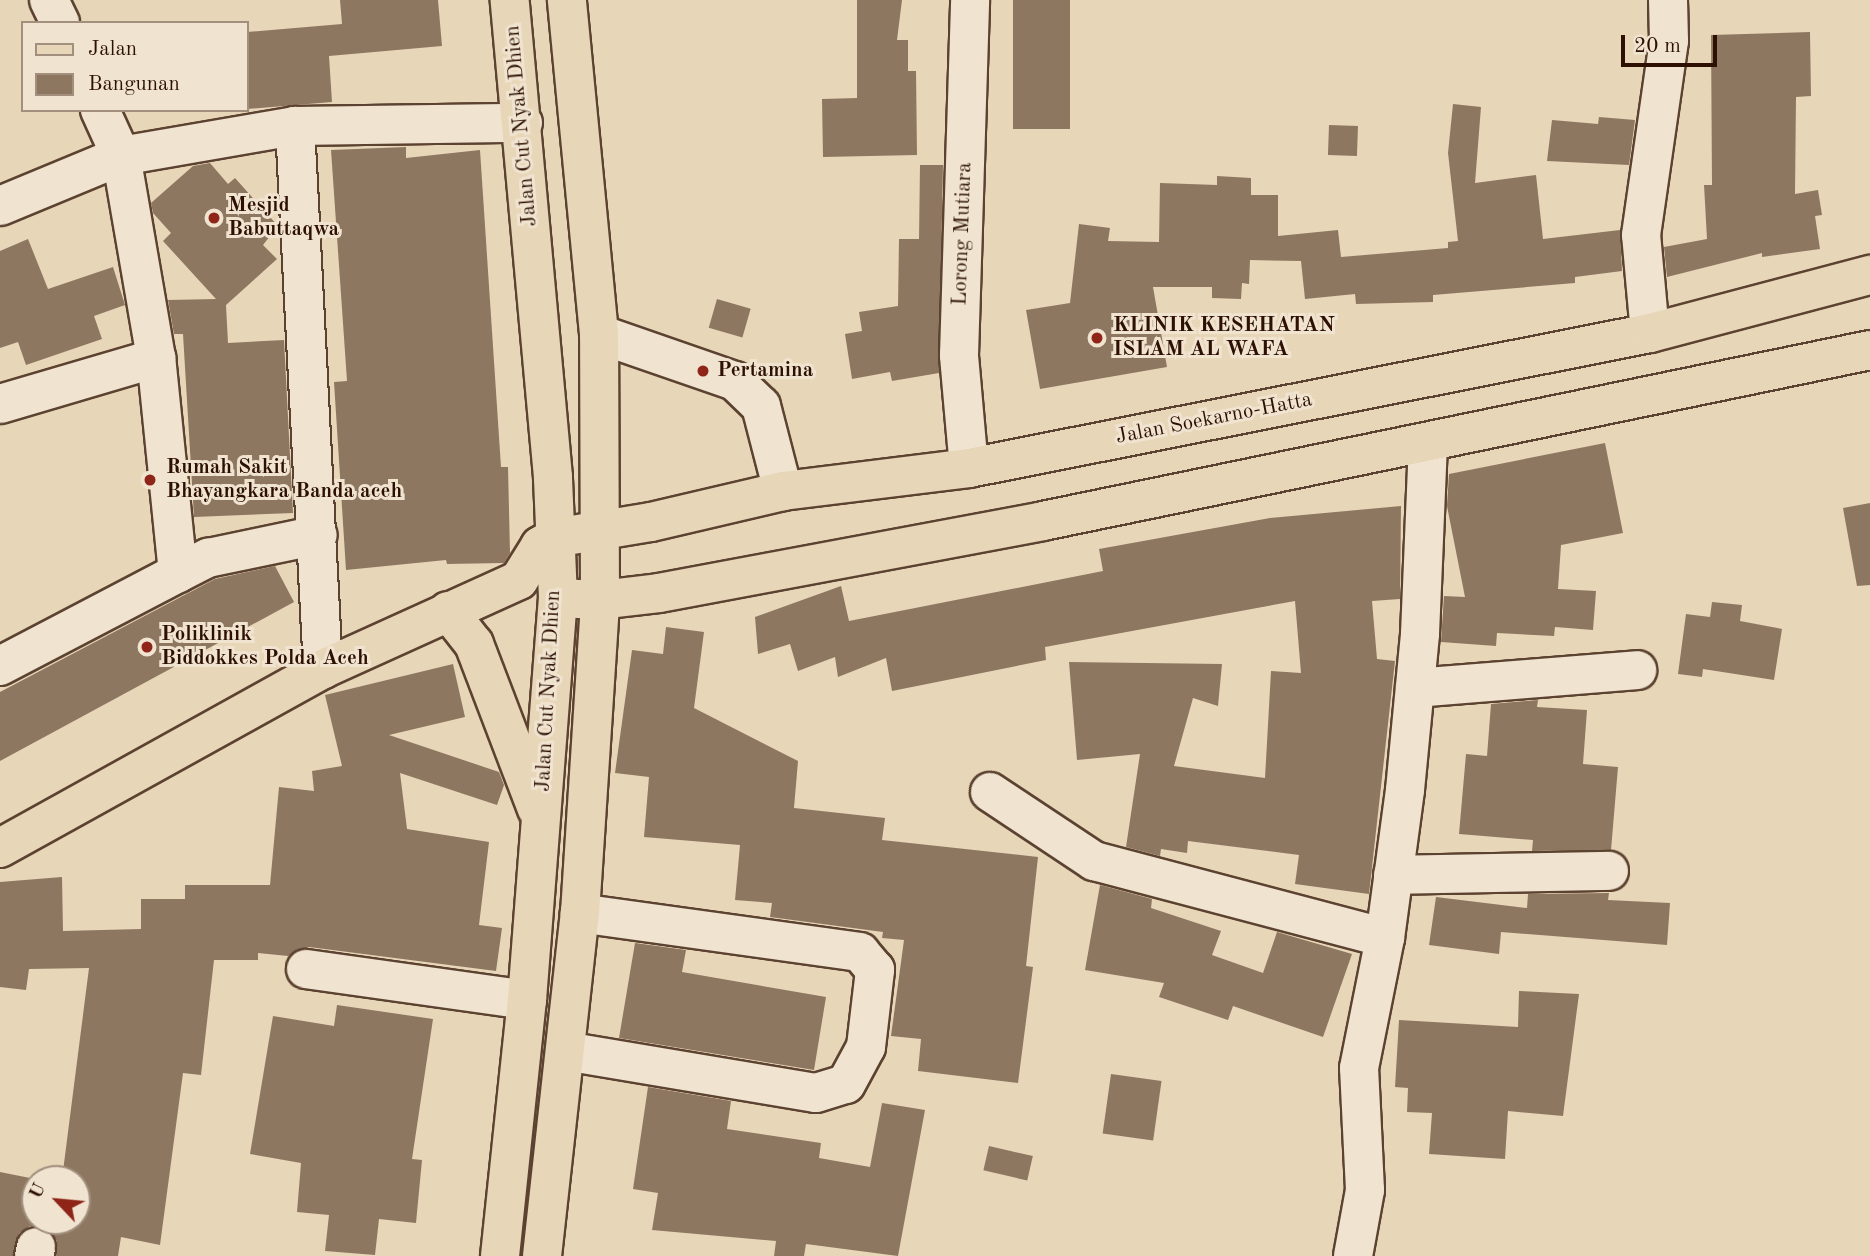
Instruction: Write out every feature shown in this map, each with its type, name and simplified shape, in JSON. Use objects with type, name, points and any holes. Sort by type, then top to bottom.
[{"type":"main road","name":"Jalan Cut Nyak Dhien","points":[[500,1256],[527,1000],[558,598],[553,477],[510,0]]},
{"type":"main road","name":"Jalan Cut Nyak Dhien","points":[[542,1256],[580,912],[600,600],[599,334],[567,0]]},
{"type":"main road","name":"Jalan Soekarno-Hatta","points":[[554,538],[783,491],[969,468],[1650,333],[1870,275]]},
{"type":"main road","points":[[519,580],[546,598],[600,600],[974,534],[1428,444],[1870,350]]},
{"type":"main road","points":[[0,848],[323,668],[519,580],[540,546],[554,538]]},
{"type":"main road","points":[[448,611],[474,645],[541,821]]},
{"type":"street","points":[[49,0],[59,21]]},
{"type":"street","name":"Lorong Mutiara","points":[[969,468],[959,355],[970,0]]},
{"type":"street","points":[[1650,333],[1641,234],[1669,41],[1668,0]]},
{"type":"street","points":[[101,112],[121,156],[156,358],[178,573]]},
{"type":"street","points":[[0,206],[121,156],[295,127],[523,123]]},
{"type":"street","points":[[295,127],[323,668]]},
{"type":"street","points":[[599,334],[735,381],[761,406],[783,491]]},
{"type":"street","points":[[0,404],[156,358]]},
{"type":"street","points":[[1353,1256],[1365,1190],[1359,1068],[1385,938],[1415,688],[1428,444]]},
{"type":"street","points":[[0,666],[208,558],[318,535]]},
{"type":"street","points":[[1415,688],[1637,670]]},
{"type":"street","points":[[990,792],[1094,861],[1385,938]]},
{"type":"street","points":[[1393,875],[1609,871]]},
{"type":"street","points":[[565,1051],[817,1093],[846,1084],[866,1048],[868,1035],[875,970],[860,952],[580,912]]},
{"type":"street","points":[[306,969],[527,1000]]},
{"type":"building","points":[[340,0],[438,0],[442,46],[329,56],[332,102],[248,109],[248,32],[342,24]]},
{"type":"building","points":[[857,0],[902,0],[897,40],[908,40],[908,71],[916,71],[917,155],[823,157],[822,99],[857,98]]},
{"type":"building","points":[[1013,0],[1070,0],[1070,129],[1013,129]]},
{"type":"building","points":[[1810,32],[1811,96],[1796,97],[1795,194],[1818,190],[1822,215],[1815,216],[1820,249],[1762,257],[1762,253],[1667,277],[1664,247],[1707,239],[1704,185],[1712,185],[1711,35]]},
{"type":"building","points":[[1453,104],[1481,107],[1475,183],[1536,175],[1543,239],[1620,230],[1622,271],[1575,277],[1575,283],[1433,295],[1433,302],[1356,304],[1355,294],[1305,299],[1301,261],[1250,260],[1249,284],[1242,283],[1241,299],[1212,298],[1212,287],[1153,287],[1167,367],[1040,389],[1026,310],[1070,303],[1079,224],[1110,228],[1108,241],[1159,242],[1160,183],[1217,185],[1217,176],[1251,178],[1251,195],[1278,195],[1278,236],[1338,230],[1341,257],[1448,248],[1448,242],[1458,241],[1448,153]]},
{"type":"building","points":[[1599,117],[1635,120],[1629,165],[1547,161],[1552,120],[1598,124]]},
{"type":"building","points":[[1329,125],[1358,126],[1357,156],[1328,155]]},
{"type":"building","points":[[406,147],[406,158],[480,150],[501,467],[508,467],[510,553],[504,563],[447,564],[446,560],[346,570],[334,382],[347,381],[331,150]]},
{"type":"building","points":[[210,163],[228,184],[235,178],[278,226],[263,245],[277,259],[226,305],[228,343],[284,340],[293,513],[194,517],[183,334],[174,334],[168,300],[216,299],[163,241],[171,233],[153,213],[151,203],[193,166]]},
{"type":"building","points":[[920,165],[943,165],[939,373],[892,381],[890,372],[852,379],[845,334],[862,331],[859,312],[898,306],[899,239],[919,239]]},
{"type":"building","points":[[28,239],[48,289],[113,267],[125,305],[94,316],[102,339],[26,365],[18,342],[0,348],[0,251]]},
{"type":"building","points":[[717,299],[751,309],[742,337],[709,328]]},
{"type":"building","points":[[1605,443],[1623,533],[1561,545],[1558,589],[1596,591],[1593,630],[1555,627],[1554,636],[1497,633],[1496,646],[1441,642],[1444,596],[1465,597],[1447,506],[1449,474]]},
{"type":"building","points":[[1870,503],[1870,585],[1857,586],[1843,508]]},
{"type":"building","points":[[1401,506],[1400,599],[1372,601],[1377,659],[1395,661],[1369,894],[1295,884],[1299,855],[1188,841],[1187,853],[1161,849],[1160,856],[1126,847],[1140,754],[1077,760],[1069,662],[1222,664],[1218,706],[1193,698],[1174,766],[1265,778],[1271,671],[1301,673],[1295,601],[1045,647],[1046,660],[892,691],[886,658],[838,677],[835,657],[798,671],[790,644],[758,654],[755,617],[841,586],[849,621],[1103,571],[1099,549],[1270,518]]},
{"type":"building","name":"Poliklinik Biddokkes Polda Aceh","points":[[275,566],[294,602],[0,761],[0,692],[215,579]]},
{"type":"building","points":[[1712,602],[1742,605],[1740,621],[1782,629],[1774,680],[1703,669],[1702,677],[1678,674],[1686,614],[1710,617]]},
{"type":"building","points":[[666,627],[704,632],[694,708],[798,761],[794,808],[885,818],[882,840],[1038,857],[1026,966],[1033,967],[1018,1083],[918,1071],[921,1039],[891,1036],[904,940],[882,938],[883,932],[770,917],[772,903],[735,900],[740,845],[644,837],[649,777],[615,773],[632,650],[663,654]]},
{"type":"building","points":[[453,664],[465,717],[389,735],[499,772],[504,785],[497,805],[400,773],[407,829],[489,842],[479,925],[502,928],[496,971],[309,947],[288,956],[258,953],[258,960],[214,960],[201,1075],[183,1073],[160,1245],[121,1237],[118,1256],[56,1256],[57,1241],[53,1235],[91,1235],[91,1165],[64,1165],[89,968],[29,969],[26,990],[0,987],[0,882],[62,877],[63,931],[141,929],[141,899],[185,899],[185,885],[270,885],[279,787],[314,791],[312,771],[342,766],[325,695]]},
{"type":"building","points":[[1538,700],[1537,707],[1587,710],[1583,764],[1618,767],[1611,850],[1532,851],[1533,840],[1459,834],[1466,754],[1487,756],[1491,704]]},
{"type":"building","points":[[1100,885],[1152,899],[1151,908],[1221,931],[1212,955],[1263,973],[1277,932],[1352,954],[1323,1037],[1233,1006],[1228,1020],[1159,997],[1164,983],[1085,970]]},
{"type":"building","points":[[1609,893],[1608,900],[1670,903],[1667,945],[1501,932],[1499,954],[1429,945],[1436,897],[1527,908],[1528,894]]},
{"type":"building","points":[[635,943],[686,950],[682,972],[826,997],[814,1070],[619,1038]]},
{"type":"building","points":[[1519,991],[1579,994],[1563,1116],[1508,1111],[1505,1159],[1429,1154],[1432,1113],[1407,1112],[1408,1088],[1395,1087],[1399,1020],[1518,1027]]},
{"type":"building","points":[[337,1005],[433,1019],[412,1159],[422,1160],[416,1223],[379,1219],[375,1255],[325,1251],[329,1215],[297,1212],[301,1163],[250,1154],[273,1016],[334,1026]]},
{"type":"building","points":[[1111,1074],[1162,1081],[1153,1141],[1103,1133]]},
{"type":"building","points":[[648,1087],[731,1101],[727,1129],[821,1143],[819,1158],[870,1167],[882,1103],[925,1110],[898,1256],[806,1244],[804,1256],[774,1256],[776,1241],[652,1230],[658,1193],[633,1189]]},
{"type":"building","points":[[989,1146],[1033,1156],[1027,1180],[983,1170]]},
{"type":"building","points":[[0,1172],[21,1176],[21,1232],[13,1256],[0,1256]]},
{"type":"place","name":"Mesjid Babuttaqwa","points":[[214,218]]},
{"type":"place","name":"KLINIK KESEHATAN ISLAM AL WAFA","points":[[1097,338]]},
{"type":"place","name":"Pertamina","points":[[703,371]]},
{"type":"place","name":"Rumah Sakit Bhayangkara Banda aceh","points":[[150,480]]},
{"type":"place","name":"Poliklinik Biddokkes Polda Aceh","points":[[147,647]]}]
